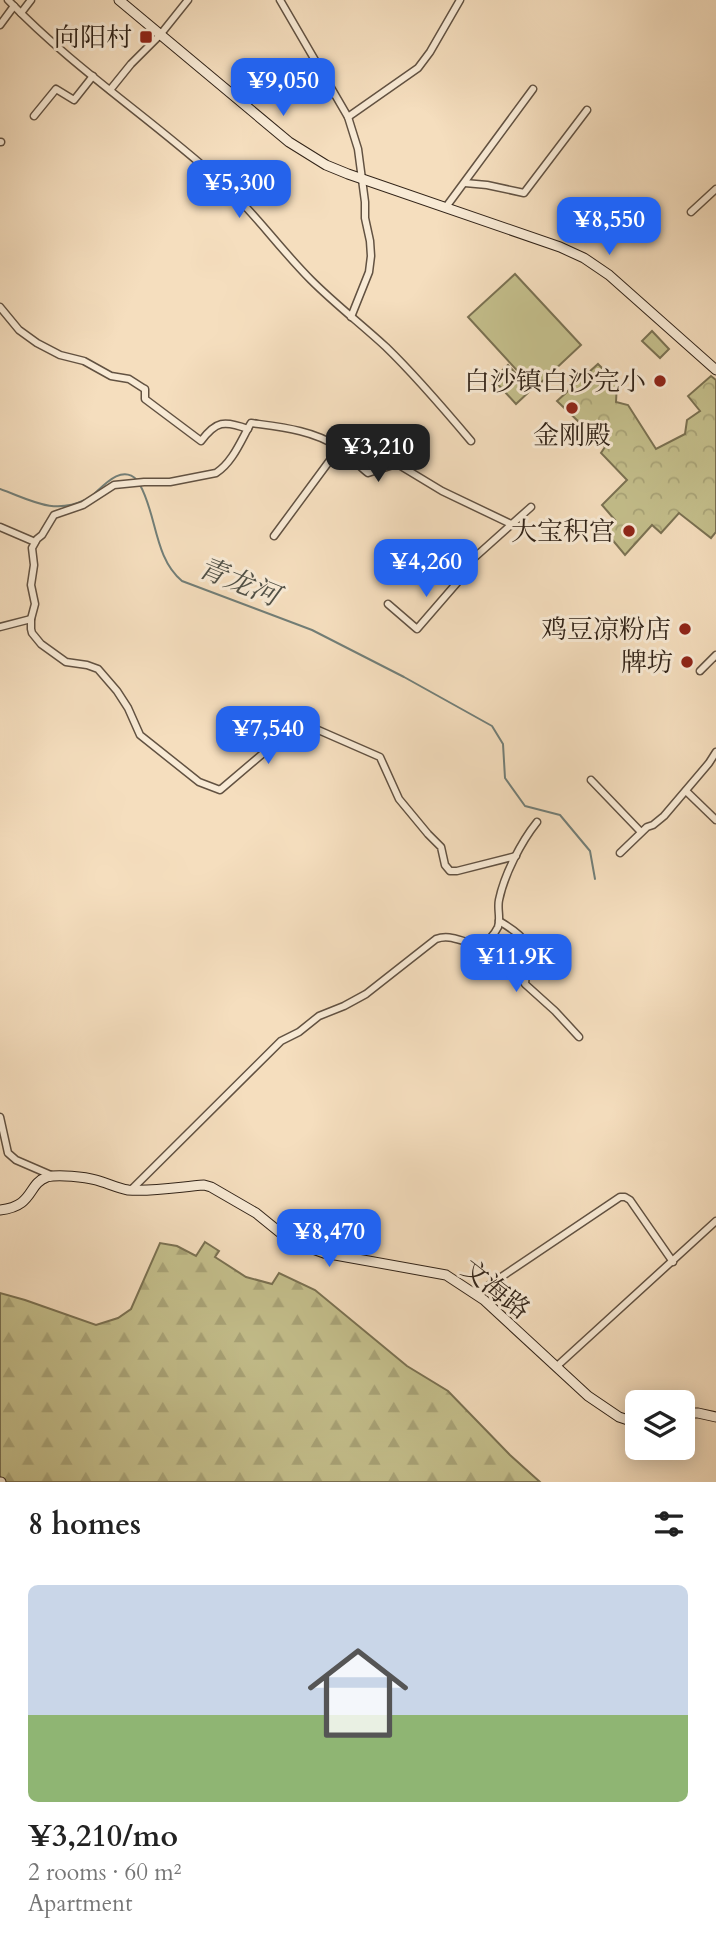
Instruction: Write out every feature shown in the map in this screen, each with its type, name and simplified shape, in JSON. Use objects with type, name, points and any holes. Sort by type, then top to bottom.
[{"type":"street","points":[[8,0],[55,46],[162,131],[228,189],[337,306],[388,349],[471,441]]},
{"type":"street","points":[[21,13],[30,0]]},
{"type":"street","points":[[119,0],[289,142],[326,165],[560,247],[595,265],[630,292],[716,370]]},
{"type":"street","points":[[110,90],[188,0]]},
{"type":"street","points":[[280,0],[348,117],[358,149],[372,256],[369,272],[351,317]]},
{"type":"street","points":[[348,117],[418,68],[460,0]]},
{"type":"street","points":[[0,25],[14,6]]},
{"type":"street","points":[[34,116],[56,89],[74,100],[93,76]]},
{"type":"street","points":[[446,207],[533,89]]},
{"type":"street","points":[[465,183],[524,193],[587,110]]},
{"type":"street","points":[[691,212],[716,189]]},
{"type":"street","points":[[0,307],[19,330],[37,343],[60,355],[84,361],[111,376],[129,379],[145,389],[145,399],[201,441],[214,426],[233,423],[248,429]]},
{"type":"street","points":[[511,524],[442,491],[399,465],[368,473],[339,448],[321,439],[289,428],[251,423],[229,461],[216,472],[170,482],[144,482],[110,487],[83,505],[56,514],[32,548],[34,565],[31,585],[35,606],[31,620],[32,633],[41,644],[66,662],[90,665],[97,669],[117,691],[140,735],[204,785],[220,790],[300,722],[378,755],[400,799],[441,847],[445,865],[450,871],[516,856]]},
{"type":"street","points":[[274,536],[339,448]]},
{"type":"street","points":[[388,604],[417,629],[469,569],[465,566],[531,507]]},
{"type":"street","points":[[0,527],[36,542]]},
{"type":"street","points":[[0,627],[31,620]]},
{"type":"street","points":[[700,671],[716,654]]},
{"type":"street","points":[[620,853],[647,827],[659,821],[709,764],[716,752]]},
{"type":"street","points":[[591,780],[641,832]]},
{"type":"street","points":[[686,791],[716,820]]},
{"type":"street","points":[[131,1190],[281,1041],[319,1017],[366,994],[436,939],[450,936],[475,944],[493,935],[499,921],[498,903],[505,878],[537,822]]},
{"type":"street","points":[[499,921],[527,944],[525,984],[579,1037]]},
{"type":"street","points":[[0,1116],[8,1153],[16,1160],[55,1176]]},
{"type":"street","points":[[0,1210],[19,1206],[41,1181],[55,1176]]},
{"type":"street","name":"文海路","points":[[55,1176],[88,1178],[131,1190],[204,1185],[256,1213],[296,1243],[324,1253],[446,1275],[476,1294],[579,1389],[625,1419]]},
{"type":"street","points":[[476,1294],[620,1197],[630,1200],[673,1262]]},
{"type":"street","points":[[556,1367],[716,1222]]},
{"type":"street","points":[[695,1413],[716,1416]]},
{"type":"green space","points":[[515,274],[581,345],[534,389],[468,317]]},
{"type":"green space","points":[[652,331],[669,349],[660,358],[642,341]]},
{"type":"green space","points":[[598,364],[617,383],[616,402],[628,405],[656,449],[685,434],[687,420],[700,411],[688,396],[711,376],[716,380],[716,532],[711,538],[679,513],[661,533],[652,525],[625,555],[605,531],[615,520],[602,505],[627,480],[601,453],[605,447],[557,401]]},
{"type":"green space","points":[[508,365],[531,390],[516,404],[493,379]]},
{"type":"green space","points":[[205,1242],[219,1251],[215,1257],[246,1277],[272,1284],[279,1273],[315,1290],[407,1366],[448,1391],[540,1482],[0,1482],[0,1293],[96,1325],[118,1318],[131,1309],[160,1243],[177,1246],[196,1256]]},
{"type":"waterway","name":"青龙河","points":[[93,495],[119,475],[125,474],[137,480]]},
{"type":"waterway","points":[[140,485],[166,561],[182,581],[312,630],[492,726],[503,744],[505,778],[525,806],[560,815],[590,851],[595,879]]},
{"type":"waterway","name":"青龙河","points":[[0,489],[52,506],[85,500]]},
{"type":"place","name":"向阳村","points":[[146,37]]},
{"type":"place","name":"白沙镇白沙完小","points":[[660,381]]},
{"type":"place","name":"金刚殿","points":[[572,408]]},
{"type":"place","name":"大宝积宫","points":[[629,531]]},
{"type":"place","name":"鸡豆凉粉店","points":[[685,629]]},
{"type":"place","name":"牌坊","points":[[687,662]]}]
